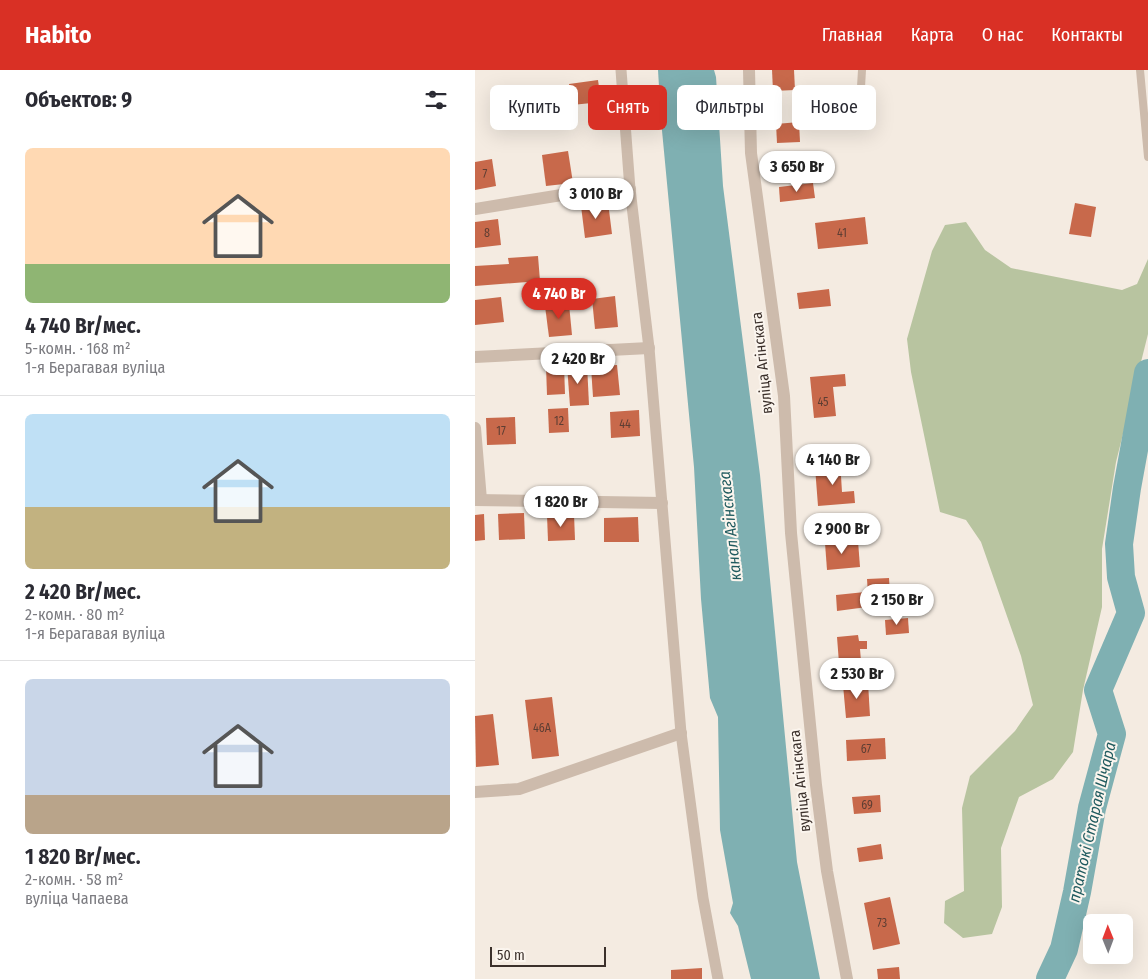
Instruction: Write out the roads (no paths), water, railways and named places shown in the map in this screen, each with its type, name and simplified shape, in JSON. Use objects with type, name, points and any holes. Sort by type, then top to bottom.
[{"type":"street","points":[[621,70],[630,189],[649,348],[681,733],[703,898],[718,979]]},
{"type":"street","name":"вуліца Агінскага","points":[[749,70],[751,152],[784,396],[791,533],[816,785],[827,871],[847,979]]},
{"type":"street","points":[[475,209],[573,193],[630,189]]},
{"type":"street","points":[[475,357],[649,348]]},
{"type":"street","points":[[475,428],[478,500],[662,504]]},
{"type":"street","points":[[475,792],[519,789],[681,733]]},
{"type":"lane","points":[[861,85],[862,70]]},
{"type":"lane","points":[[1140,70],[1148,157]]},
{"type":"water","name":"канал Агінскага","points":[[658,70],[714,70],[716,77],[717,85],[677,85],[677,130],[719,130],[723,186],[760,475],[797,862],[820,979],[751,979],[738,926],[730,913],[733,903],[720,830],[718,717],[710,698],[701,599],[694,467],[662,130],[667,130],[667,85],[659,85]]},
{"type":"waterway","name":"пратокі Старая Шчара","points":[[1050,979],[1064,949],[1077,892],[1092,808],[1112,734],[1098,690],[1131,613],[1121,577],[1119,544],[1148,373]]}]
